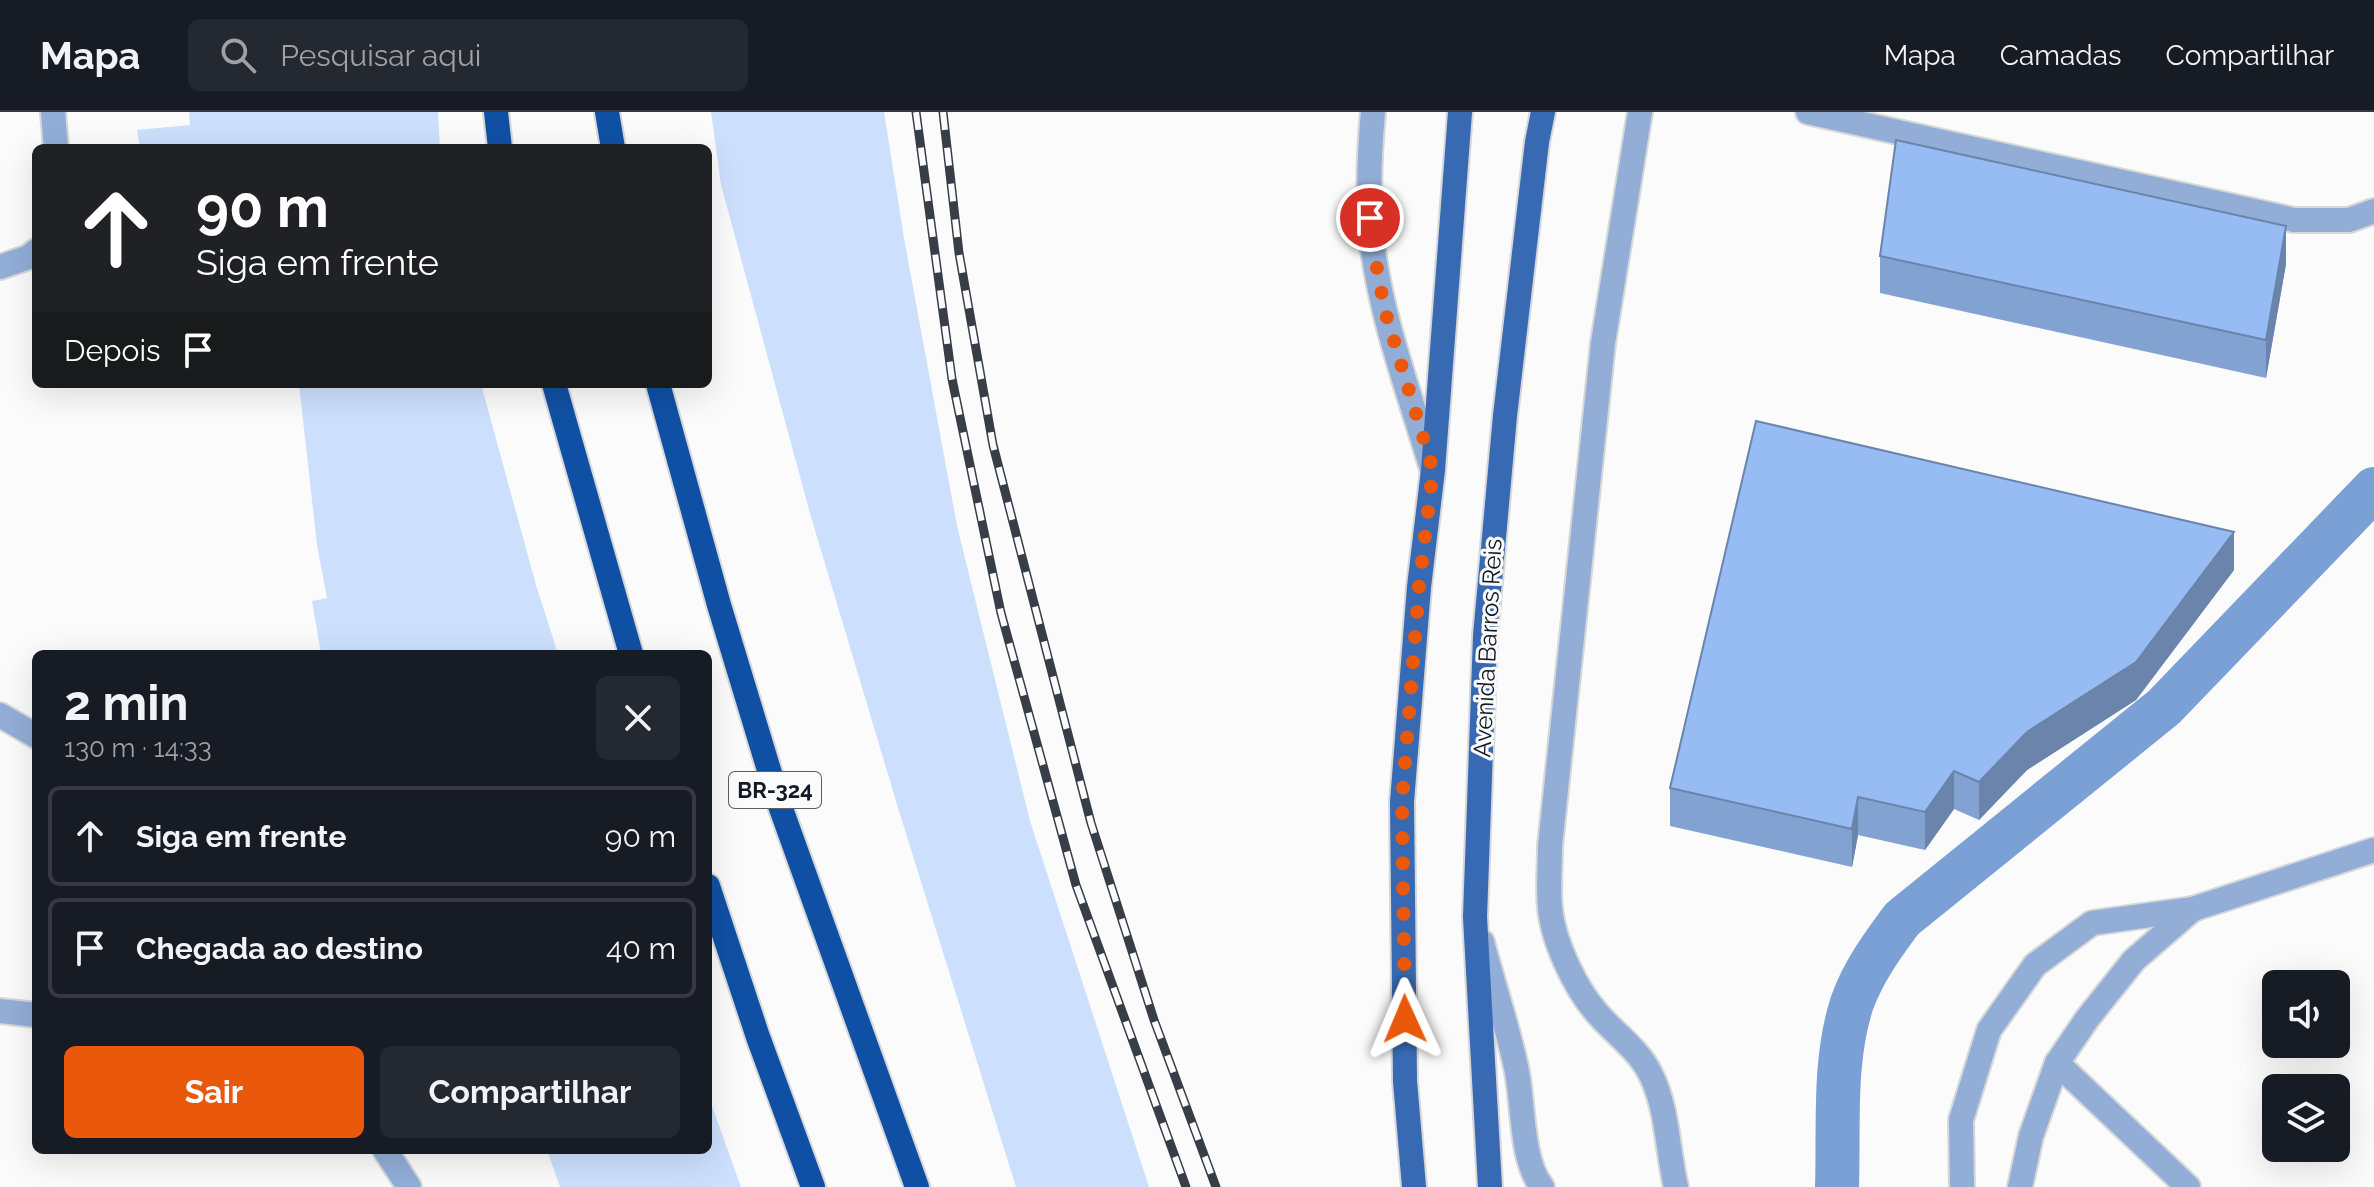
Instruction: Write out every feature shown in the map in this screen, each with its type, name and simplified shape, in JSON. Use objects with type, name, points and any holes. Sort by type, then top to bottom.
[{"type":"highway","points":[[496,112],[500,144]]},
{"type":"highway","points":[[607,112],[612,144]]},
{"type":"highway","points":[[555,388],[630,650]]},
{"type":"highway","name":"BR-324","points":[[659,388],[719,605],[779,803],[917,1187]]},
{"type":"highway","points":[[712,898],[758,1037],[813,1187]]},
{"type":"main road","points":[[1414,1187],[1405,1081],[1402,802],[1419,587],[1433,470],[1460,112]]},
{"type":"main road","name":"Avenida Barros Reis","points":[[1490,1187],[1475,917],[1485,636],[1505,416],[1543,112]]},
{"type":"street","points":[[53,112],[56,144]]},
{"type":"street","points":[[1373,112],[1367,170],[1372,242],[1385,311],[1433,470]]},
{"type":"street","points":[[1640,112],[1603,343],[1550,846],[1550,909],[1574,982],[1597,1013],[1626,1041],[1650,1072],[1664,1113],[1676,1187]]},
{"type":"street","points":[[1808,112],[2294,220],[2349,220],[2374,211]]},
{"type":"street","points":[[0,267],[32,254]]},
{"type":"street","points":[[0,715],[32,734]]},
{"type":"street","points":[[1962,1187],[1961,1120],[1989,1030],[2035,965],[2092,923],[2193,909],[2374,850]]},
{"type":"street","points":[[2020,1187],[2031,1136],[2057,1063],[2134,960],[2193,909]]},
{"type":"street","points":[[1475,917],[1516,1068],[1528,1153],[1536,1179],[1542,1187]]},
{"type":"street","points":[[0,1011],[32,1015]]},
{"type":"street","points":[[2057,1063],[2188,1187]]},
{"type":"street","points":[[388,1154],[409,1187]]},
{"type":"shaded area","points":[[189,112],[438,112],[440,144],[139,144],[137,130],[190,125]]},
{"type":"shaded area","points":[[711,112],[884,112],[957,526],[1030,821],[1149,1187],[1016,1187],[811,517],[721,185]]},
{"type":"shaded area","points":[[299,388],[482,388],[557,650],[320,650],[312,601],[327,598],[317,545]]},
{"type":"shaded area","points":[[712,1106],[741,1187],[560,1187],[548,1154],[712,1154]]},
{"type":"building","points":[[1896,140],[2286,226],[2266,340],[1880,256]]},
{"type":"building","points":[[1756,421],[2234,532],[2136,662],[2027,732],[1979,782],[1954,771],[1925,812],[1858,797],[1852,829],[1670,788]]},
{"type":"waterway","points":[[1837,1187],[1839,1071],[1846,1025],[1862,981],[1902,919],[2164,707],[2374,489]]},
{"type":"railway","points":[[916,112],[952,379],[1001,613],[1076,885],[1186,1187]]},
{"type":"railway","points":[[943,112],[959,253],[993,445],[1091,823],[1154,1020],[1216,1187]]},
{"type":"route","points":[[1370,218],[1385,311],[1433,470],[1419,587],[1402,802],[1405,1019]]}]
